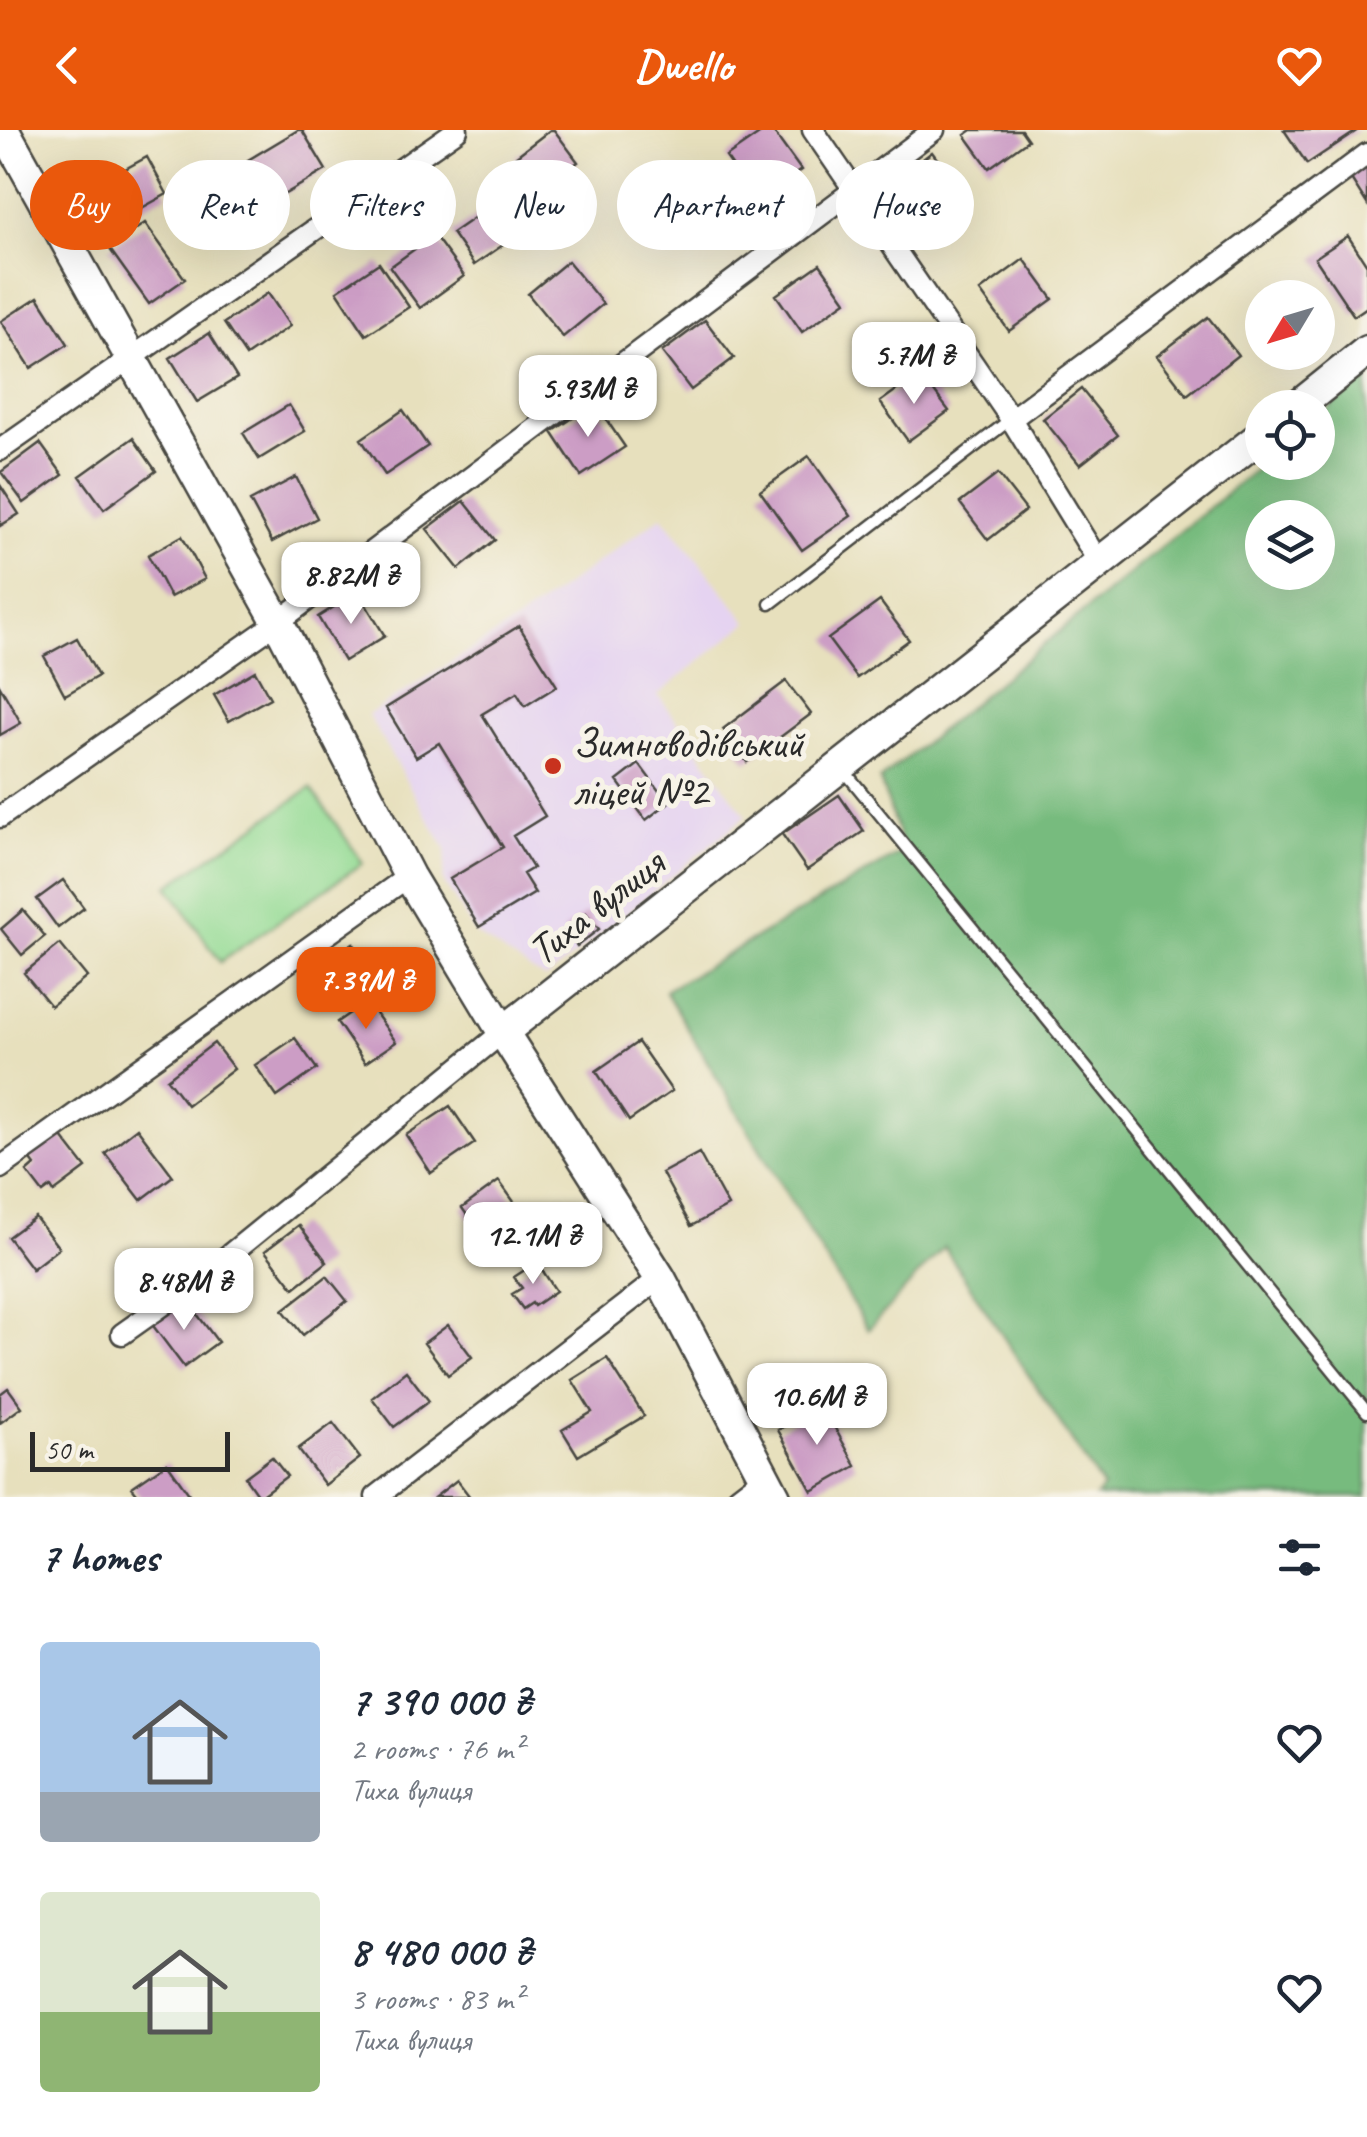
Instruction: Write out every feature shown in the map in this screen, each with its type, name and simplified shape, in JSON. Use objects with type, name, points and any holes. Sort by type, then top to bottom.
[{"type":"street","points":[[4,130],[278,622],[409,876],[660,1278],[770,1487],[738,1497]]},
{"type":"street","points":[[0,450],[457,130]]},
{"type":"street","points":[[813,130],[836,164]]},
{"type":"street","points":[[894,160],[934,130]]},
{"type":"street","points":[[1011,420],[1367,154]]},
{"type":"street","points":[[0,816],[278,622],[836,204]]},
{"type":"street","points":[[895,250],[1011,420],[1100,564]]},
{"type":"street","points":[[1318,390],[1367,351]]},
{"type":"street","name":"Тиха вулиця","points":[[122,1334],[197,1280],[503,1032],[1245,448]]},
{"type":"street","points":[[0,1168],[409,876]]},
{"type":"street","points":[[376,1497],[660,1278]]},
{"type":"lane","points":[[770,604],[1011,420]]},
{"type":"lane","points":[[841,767],[1367,1412]]},
{"type":"shaded area","name":"Зимноводівський ліцей №2","points":[[662,516],[748,622],[658,695],[746,816],[545,979],[477,935],[443,881],[446,849],[368,715],[518,620]]},
{"type":"green space","points":[[1367,376],[1367,1497],[1095,1497],[1103,1488],[944,1247],[868,1330],[665,991],[904,851],[880,780],[1245,478],[1335,480],[1335,403]]},
{"type":"green space","points":[[311,788],[363,863],[220,962],[168,886]]},
{"type":"building","points":[[302,130],[320,160],[310,160],[310,179],[290,191],[290,160],[248,160]]},
{"type":"building","points":[[554,130],[576,160],[517,160],[515,157]]},
{"type":"building","points":[[765,130],[772,130],[794,160],[728,160],[726,157]]},
{"type":"building","points":[[972,130],[1021,130],[1028,140],[989,168],[965,135]]},
{"type":"building","points":[[1284,130],[1358,130],[1307,164]]},
{"type":"building","points":[[932,152],[938,160],[922,160]]},
{"type":"building","points":[[147,157],[163,187],[163,196],[143,207],[143,160]]},
{"type":"building","points":[[1367,162],[1367,204],[1348,174]]},
{"type":"building","points":[[476,216],[476,250],[496,250],[474,265],[456,239],[456,230]]},
{"type":"building","points":[[143,224],[185,279],[149,304],[110,250],[143,250]]},
{"type":"building","points":[[1348,236],[1367,265],[1367,307],[1354,316],[1335,288],[1335,280],[1330,280],[1315,258]]},
{"type":"building","points":[[413,250],[445,250],[464,276],[420,308],[390,267]]},
{"type":"building","points":[[1024,259],[1053,299],[1009,331],[980,291]]},
{"type":"building","points":[[568,261],[603,304],[563,337],[528,294]]},
{"type":"building","points":[[379,263],[409,307],[366,335],[337,291]]},
{"type":"building","points":[[820,264],[846,301],[802,332],[776,295]]},
{"type":"building","points":[[268,293],[290,326],[246,356],[224,323]]},
{"type":"building","points":[[38,297],[68,344],[31,368],[1,321]]},
{"type":"building","points":[[1208,317],[1238,355],[1187,395],[1157,356]]},
{"type":"building","points":[[705,320],[734,358],[691,390],[662,352]]},
{"type":"building","points":[[209,333],[237,378],[197,402],[170,358]]},
{"type":"building","points":[[920,373],[949,411],[908,441],[880,402]]},
{"type":"building","points":[[1081,389],[1118,435],[1080,465],[1043,419]]},
{"type":"building","points":[[595,403],[625,447],[581,476],[552,432]]},
{"type":"building","points":[[289,405],[305,431],[259,459],[243,433]]},
{"type":"building","points":[[403,410],[428,446],[385,475],[361,439]]},
{"type":"building","points":[[133,438],[156,471],[104,509],[80,476]]},
{"type":"building","points":[[40,443],[63,475],[24,503],[1,472]]},
{"type":"building","points":[[809,456],[851,516],[802,550],[760,491]]},
{"type":"building","points":[[998,474],[1026,510],[988,540],[960,503]]},
{"type":"building","points":[[296,477],[317,518],[272,542],[250,501]]},
{"type":"building","points":[[0,485],[19,514],[0,526]]},
{"type":"building","points":[[464,501],[495,540],[459,569],[427,529]]},
{"type":"building","points":[[182,536],[205,579],[170,597],[148,555]]},
{"type":"building","points":[[358,592],[385,636],[344,661],[318,617]]},
{"type":"building","points":[[880,601],[909,640],[857,678],[828,639]]},
{"type":"building","points":[[519,626],[557,686],[525,706],[517,693],[482,714],[545,816],[513,836],[533,868],[523,874],[535,893],[479,927],[450,879],[503,847],[439,743],[416,757],[386,708]]},
{"type":"building","points":[[77,638],[98,676],[65,695],[44,656]]},
{"type":"building","points":[[255,671],[270,698],[229,721],[214,695]]},
{"type":"building","points":[[786,681],[811,714],[747,762],[723,729]]},
{"type":"building","points":[[0,686],[21,723],[0,735]]},
{"type":"building","points":[[639,764],[668,803],[646,820],[617,781]]},
{"type":"building","points":[[839,795],[864,831],[807,870],[782,834]]},
{"type":"building","points":[[63,880],[84,908],[58,928],[37,899]]},
{"type":"building","points":[[23,910],[45,936],[22,955],[1,929]]},
{"type":"building","points":[[586,913],[599,929],[577,946],[564,930]]},
{"type":"building","points":[[353,943],[377,978],[347,998],[324,963]]},
{"type":"building","points":[[60,944],[87,977],[51,1006],[24,973]]},
{"type":"building","points":[[367,1001],[396,1042],[365,1063],[337,1022]]},
{"type":"building","points":[[295,1038],[317,1069],[277,1097],[255,1065]]},
{"type":"building","points":[[638,1042],[672,1091],[629,1121],[596,1071]]},
{"type":"building","points":[[214,1043],[234,1069],[187,1105],[167,1079]]},
{"type":"building","points":[[450,1106],[475,1143],[431,1173],[406,1135]]},
{"type":"building","points":[[137,1128],[173,1176],[141,1200],[105,1153]]},
{"type":"building","points":[[59,1133],[86,1168],[54,1192],[51,1187],[43,1193],[27,1172],[35,1165],[28,1156]]},
{"type":"building","points":[[699,1153],[728,1206],[691,1226],[662,1173]]},
{"type":"building","points":[[499,1181],[522,1213],[485,1240],[462,1208]]},
{"type":"building","points":[[35,1217],[59,1248],[32,1269],[8,1237]]},
{"type":"building","points":[[299,1225],[327,1262],[294,1288],[265,1251]]},
{"type":"building","points":[[537,1262],[556,1291],[523,1309],[512,1294],[522,1288],[514,1277]]},
{"type":"building","points":[[327,1276],[347,1301],[303,1335],[283,1310]]},
{"type":"building","points":[[185,1298],[218,1342],[184,1367],[151,1323]]},
{"type":"building","points":[[448,1325],[472,1357],[448,1375],[424,1343]]},
{"type":"building","points":[[607,1358],[644,1416],[578,1456],[562,1430],[592,1412],[572,1380]]},
{"type":"building","points":[[406,1371],[429,1401],[394,1427],[372,1398]]},
{"type":"building","points":[[8,1388],[22,1407],[0,1423],[0,1394]]},
{"type":"building","points":[[822,1405],[856,1466],[812,1491],[778,1430]]},
{"type":"building","points":[[333,1423],[360,1458],[325,1485],[298,1449]]},
{"type":"building","points":[[272,1457],[287,1476],[259,1497],[245,1477]]},
{"type":"building","points":[[167,1463],[189,1494],[140,1497],[132,1487]]},
{"type":"building","points":[[457,1480],[470,1497],[435,1497]]},
{"type":"place","name":"Зимноводівський ліцей №2","points":[[553,766]]}]
